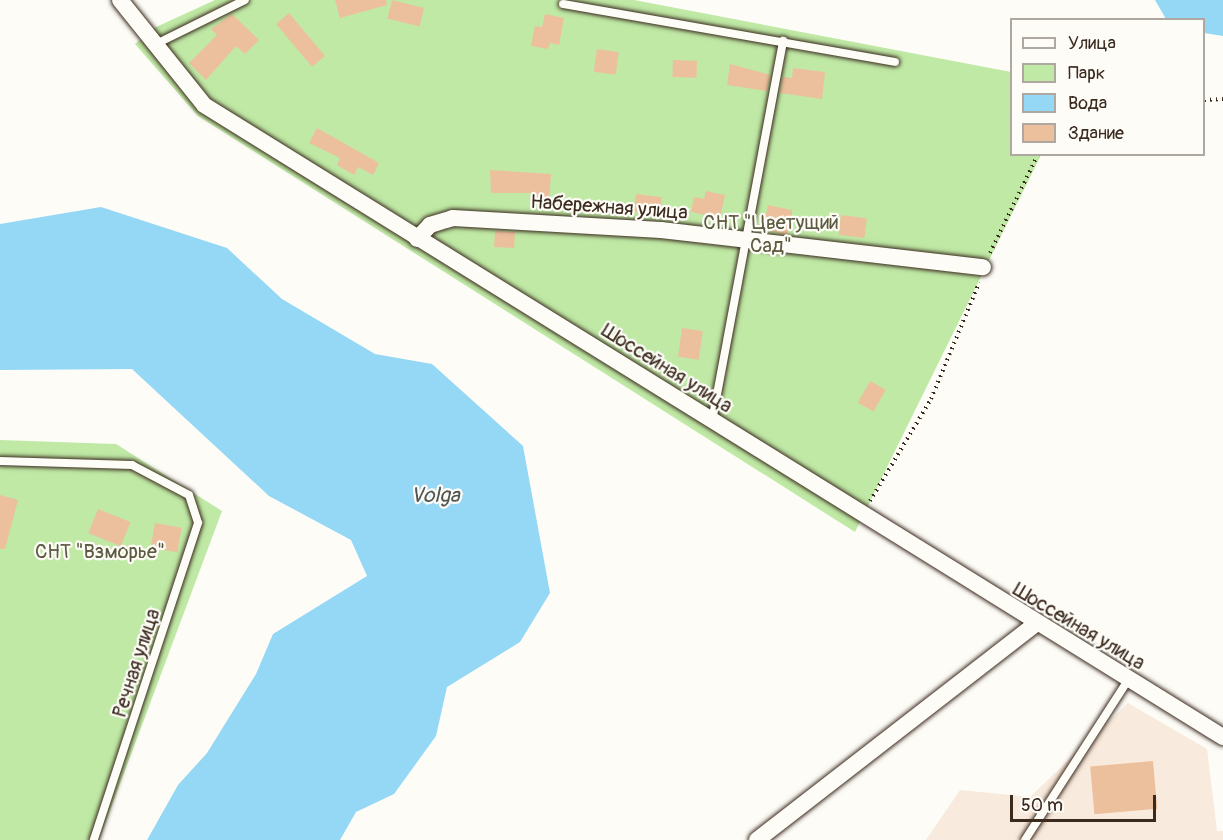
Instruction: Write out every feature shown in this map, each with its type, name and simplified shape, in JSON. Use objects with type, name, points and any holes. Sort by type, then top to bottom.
[{"type":"street","name":"Шоссейная улица","points":[[120,0],[204,105],[712,421],[860,516],[1223,737]]},
{"type":"street","name":"Набережная улица","points":[[417,238],[430,225],[453,218],[747,240],[983,267]]},
{"type":"street","points":[[757,840],[1035,624]]},
{"type":"lane","points":[[156,44],[245,0]]},
{"type":"lane","points":[[563,4],[895,63]]},
{"type":"lane","points":[[712,421],[783,42]]},
{"type":"lane","name":"Речная улица","points":[[0,461],[132,465],[189,495],[198,523],[94,840]]},
{"type":"lane","points":[[1025,840],[1128,680]]},
{"type":"path","points":[[1205,100],[1223,99]]},
{"type":"path","points":[[860,516],[931,399],[983,267],[1037,156]]},
{"type":"shaded area","points":[[1128,703],[1207,749],[1217,831],[1223,831],[1223,840],[926,840],[960,790],[1030,797]]},
{"type":"green space","name":"СНТ \"Цветущий Сад\"","points":[[215,0],[634,0],[1010,72],[1010,156],[1041,156],[855,532],[198,116],[135,44],[154,28]]},
{"type":"green space","name":"СНТ \"Взморье\"","points":[[0,440],[116,444],[222,511],[99,840],[0,840]]},
{"type":"water","points":[[1155,0],[1223,0],[1223,36],[1205,33],[1205,18],[1165,18]]},
{"type":"water","name":"Volga","points":[[101,207],[227,248],[282,299],[375,354],[432,364],[523,446],[550,593],[520,642],[447,687],[436,736],[394,794],[356,812],[340,840],[147,840],[178,785],[207,753],[256,674],[273,634],[367,576],[351,540],[269,496],[132,369],[0,370],[0,224]]},
{"type":"building","points":[[335,0],[386,0],[387,5],[340,18]]},
{"type":"building","points":[[392,0],[424,8],[419,26],[387,18]]},
{"type":"building","points":[[289,13],[325,56],[312,67],[276,24]]},
{"type":"building","points":[[232,14],[259,40],[245,54],[236,46],[206,80],[189,63],[217,35],[211,29]]},
{"type":"building","points":[[545,14],[564,18],[559,45],[550,43],[548,49],[531,46],[535,26],[542,27]]},
{"type":"building","points":[[597,49],[619,52],[616,75],[594,72]]},
{"type":"building","points":[[673,60],[697,61],[696,78],[672,77]]},
{"type":"building","points":[[730,64],[770,75],[767,91],[727,85]]},
{"type":"building","points":[[793,68],[825,72],[822,99],[780,93],[783,77],[792,78]]},
{"type":"building","points":[[317,128],[379,163],[373,175],[358,167],[354,175],[337,165],[340,158],[309,143]]},
{"type":"building","points":[[490,170],[551,174],[549,203],[530,201],[531,193],[491,193]]},
{"type":"building","points":[[706,191],[725,195],[720,218],[691,212],[694,197],[704,199]]},
{"type":"building","points":[[636,194],[662,197],[660,215],[634,212]]},
{"type":"building","points":[[768,205],[792,210],[787,235],[763,229]]},
{"type":"building","points":[[841,215],[867,218],[864,238],[839,235]]},
{"type":"building","points":[[495,231],[515,232],[514,248],[494,247]]},
{"type":"building","points":[[682,328],[703,331],[699,360],[678,357]]},
{"type":"building","points":[[870,381],[886,390],[874,412],[858,403]]},
{"type":"building","points":[[0,495],[18,500],[5,549],[0,549]]},
{"type":"building","points":[[98,509],[130,522],[121,546],[88,533]]},
{"type":"building","points":[[155,523],[182,528],[177,552],[151,548]]},
{"type":"building","points":[[1153,761],[1157,809],[1094,814],[1090,766]]}]
